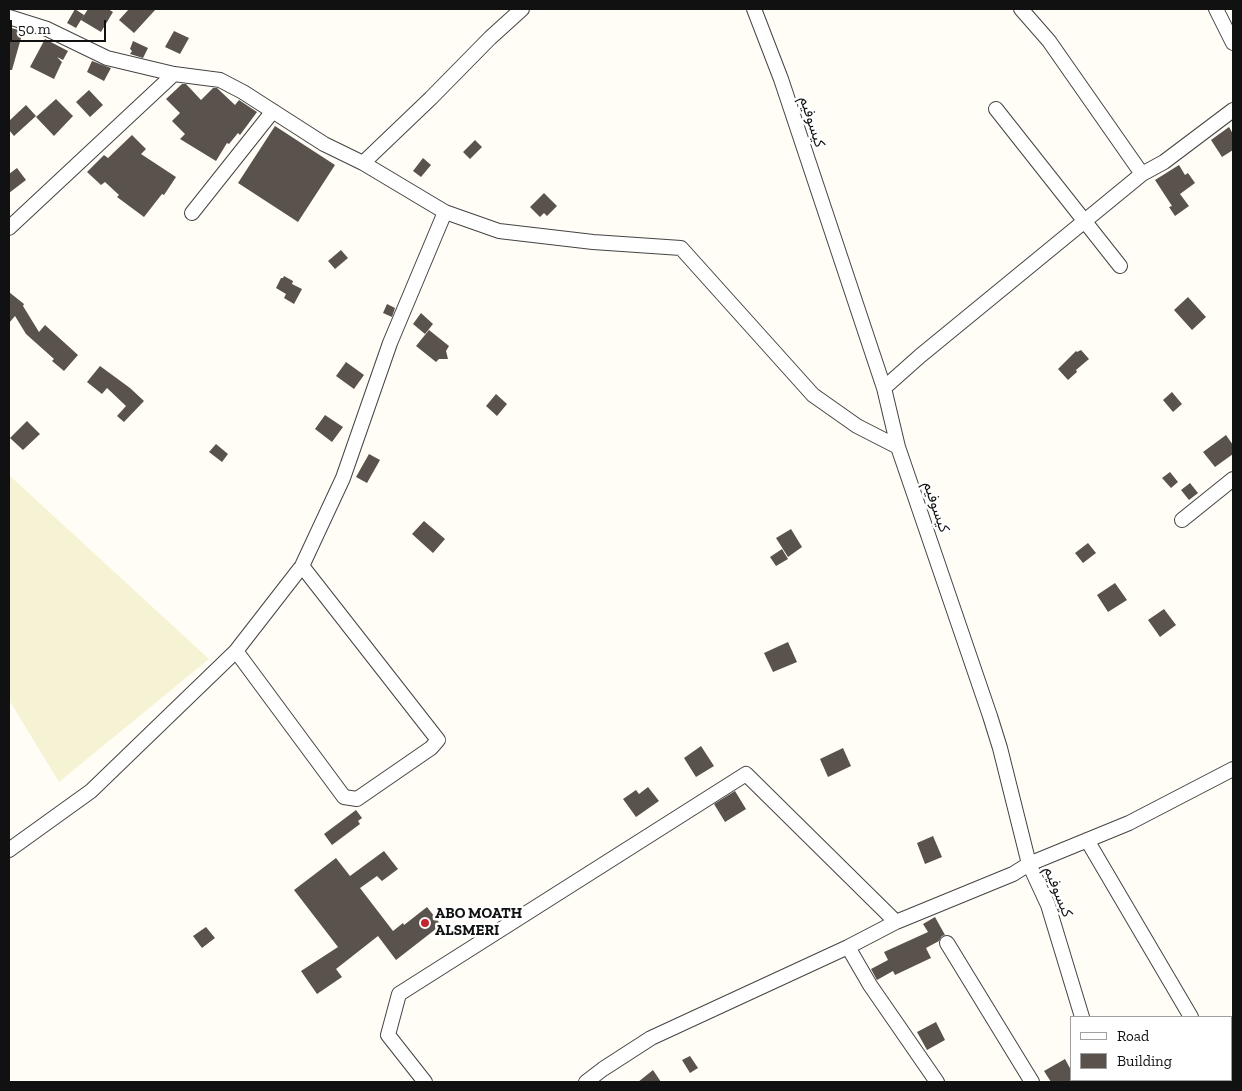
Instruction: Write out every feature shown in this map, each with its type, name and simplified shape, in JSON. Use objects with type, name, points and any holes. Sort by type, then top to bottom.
[{"type":"street","points":[[363,163],[522,9]]},
{"type":"street","name":"كيسوفيم","points":[[754,9],[781,79],[884,388],[898,447],[998,740],[1029,864],[1048,905],[1082,1016]]},
{"type":"street","points":[[1022,9],[1049,41],[1142,174]]},
{"type":"street","points":[[1216,9],[1233,43]]},
{"type":"street","points":[[9,18],[47,29],[107,58],[174,74],[220,80],[324,144],[363,163],[444,212],[499,231],[593,242],[681,248],[813,395],[856,426],[898,447]]},
{"type":"street","points":[[9,228],[174,74]]},
{"type":"street","points":[[996,109],[1120,266]]},
{"type":"street","points":[[884,388],[920,356],[1142,174],[1164,162],[1233,110]]},
{"type":"street","points":[[192,214],[273,111]]},
{"type":"street","points":[[9,850],[91,791],[236,651],[302,566],[343,478],[390,344],[444,212]]},
{"type":"street","points":[[1182,520],[1233,479]]},
{"type":"street","points":[[236,651],[344,797],[356,799],[430,748],[438,740],[302,566]]},
{"type":"street","points":[[586,1082],[603,1068],[650,1038],[848,947],[896,922],[1013,874],[1029,864],[1129,823],[1233,769]]},
{"type":"street","points":[[425,1082],[388,1035],[399,994],[746,774],[896,922]]},
{"type":"street","points":[[1087,840],[1190,1016]]},
{"type":"street","points":[[947,943],[1032,1082]]},
{"type":"street","points":[[848,947],[870,984],[937,1082]]},
{"type":"shaded area","points":[[9,475],[209,659],[59,782],[9,700]]},
{"type":"building","points":[[75,9],[84,15],[76,28],[67,23]]},
{"type":"building","points":[[88,9],[108,9],[113,12],[101,32],[81,20]]},
{"type":"building","points":[[129,9],[156,9],[134,33],[119,20]]},
{"type":"building","points":[[11,28],[23,31],[12,70],[9,70],[9,35]]},
{"type":"building","points":[[174,31],[189,38],[180,54],[165,47]]},
{"type":"building","points":[[45,39],[68,51],[63,60],[57,57],[62,62],[54,79],[30,67]]},
{"type":"building","points":[[133,41],[148,48],[143,58],[130,54]]},
{"type":"building","points":[[92,61],[111,68],[104,81],[87,72]]},
{"type":"building","points":[[182,84],[186,84],[201,100],[213,88],[217,88],[235,105],[239,100],[257,112],[240,135],[238,133],[229,144],[227,143],[216,161],[180,139],[185,134],[172,121],[180,113],[166,99]]},
{"type":"building","points":[[89,90],[103,105],[90,117],[76,102]]},
{"type":"building","points":[[56,99],[73,116],[54,136],[36,117]]},
{"type":"building","points":[[26,105],[36,116],[14,136],[9,130],[9,121]]},
{"type":"building","points":[[275,126],[335,165],[298,222],[238,183]]},
{"type":"building","points":[[1229,127],[1233,134],[1233,150],[1222,157],[1211,140]]},
{"type":"building","points":[[132,135],[146,149],[141,154],[176,177],[164,195],[162,194],[144,217],[117,197],[119,195],[105,182],[101,185],[87,172],[104,155],[108,158]]},
{"type":"building","points":[[475,140],[482,147],[470,159],[463,152]]},
{"type":"building","points":[[423,158],[431,165],[421,177],[413,171]]},
{"type":"building","points":[[1179,165],[1185,175],[1188,173],[1195,183],[1180,194],[1189,206],[1175,216],[1169,207],[1172,206],[1155,180]]},
{"type":"building","points":[[17,168],[26,180],[9,193],[9,174]]},
{"type":"building","points":[[544,193],[557,206],[547,216],[544,213],[540,217],[530,207]]},
{"type":"building","points":[[341,250],[348,258],[335,269],[328,261]]},
{"type":"building","points":[[284,276],[293,281],[292,284],[302,289],[294,304],[284,298],[286,294],[276,288]]},
{"type":"building","points":[[9,292],[24,304],[23,306],[39,332],[45,325],[78,355],[64,371],[52,361],[54,359],[26,334],[15,316],[9,323]]},
{"type":"building","points":[[1188,297],[1206,317],[1192,330],[1174,310]]},
{"type":"building","points":[[387,304],[395,308],[392,317],[383,313]]},
{"type":"building","points":[[421,313],[433,324],[425,334],[413,324]]},
{"type":"building","points":[[429,330],[449,346],[446,351],[448,359],[439,359],[436,362],[416,346]]},
{"type":"building","points":[[1081,350],[1089,359],[1068,380],[1058,369],[1076,351]]},
{"type":"building","points":[[346,362],[364,375],[354,389],[336,376]]},
{"type":"building","points":[[100,366],[144,401],[124,422],[117,416],[126,406],[107,388],[102,394],[87,382]]},
{"type":"building","points":[[1172,392],[1182,404],[1173,412],[1163,400]]},
{"type":"building","points":[[496,394],[507,404],[497,416],[486,406]]},
{"type":"building","points":[[325,415],[343,427],[332,442],[315,429]]},
{"type":"building","points":[[27,421],[40,434],[23,450],[10,438]]},
{"type":"building","points":[[1226,435],[1233,445],[1233,454],[1215,467],[1203,452]]},
{"type":"building","points":[[216,444],[228,454],[222,462],[209,452]]},
{"type":"building","points":[[369,454],[380,460],[367,483],[356,477]]},
{"type":"building","points":[[1170,472],[1178,482],[1171,488],[1162,478]]},
{"type":"building","points":[[1190,483],[1198,493],[1189,500],[1181,490]]},
{"type":"building","points":[[424,521],[445,539],[433,553],[412,534]]},
{"type":"building","points":[[791,529],[802,547],[788,557],[776,538]]},
{"type":"building","points":[[1088,543],[1096,553],[1083,563],[1075,553]]},
{"type":"building","points":[[782,549],[788,559],[776,566],[770,557]]},
{"type":"building","points":[[1115,583],[1127,600],[1108,612],[1097,595]]},
{"type":"building","points":[[1164,609],[1176,625],[1160,637],[1148,620]]},
{"type":"building","points":[[788,642],[797,662],[773,672],[764,653]]},
{"type":"building","points":[[701,746],[714,766],[696,777],[684,758]]},
{"type":"building","points":[[843,748],[851,766],[828,777],[820,759]]},
{"type":"building","points":[[648,787],[659,801],[636,817],[623,799],[636,790],[639,794]]},
{"type":"building","points":[[735,791],[746,809],[725,822],[714,804]]},
{"type":"building","points":[[356,810],[362,818],[358,821],[360,824],[332,845],[324,834]]},
{"type":"building","points":[[933,836],[942,857],[925,864],[917,843]]},
{"type":"building","points":[[384,851],[398,869],[382,881],[377,876],[360,888],[393,931],[427,907],[441,925],[396,960],[378,936],[336,969],[342,977],[317,994],[301,971],[338,947],[294,890],[336,858],[350,876]]},
{"type":"building","points":[[935,917],[945,935],[939,941],[926,948],[931,958],[895,975],[893,971],[877,980],[871,969],[888,960],[884,952],[928,932],[923,924]]},
{"type":"building","points":[[206,927],[215,938],[202,948],[193,936]]},
{"type":"building","points":[[936,1022],[945,1040],[927,1050],[917,1032]]},
{"type":"building","points":[[690,1056],[698,1068],[690,1073],[682,1060]]},
{"type":"building","points":[[1065,1059],[1070,1068],[1071,1082],[1051,1082],[1044,1071]]},
{"type":"building","points":[[653,1070],[661,1082],[638,1082]]},
{"type":"place","name":"ABO MOATH ALSMERI","points":[[425,923]]}]
